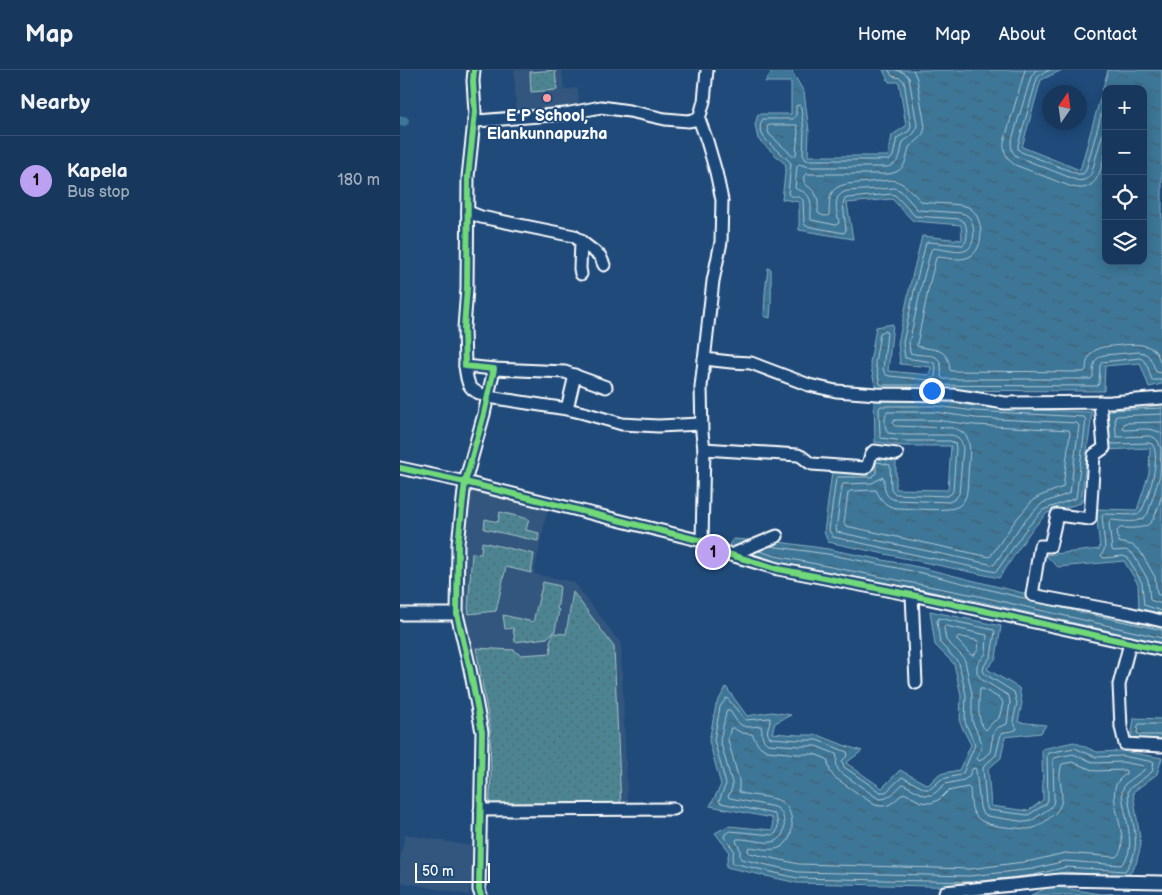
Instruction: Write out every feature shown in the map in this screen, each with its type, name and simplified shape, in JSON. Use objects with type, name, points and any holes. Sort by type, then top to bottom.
[{"type":"street","points":[[474,70],[475,112],[468,177],[467,288],[464,328],[465,366],[471,388],[488,397],[567,409],[622,424],[658,426],[701,424]]},
{"type":"street","points":[[702,542],[704,449],[701,424],[701,387],[712,281],[721,242],[722,200],[699,120],[704,101],[707,70]]},
{"type":"street","points":[[474,120],[565,114],[601,107],[629,111],[665,120],[699,120]]},
{"type":"street","points":[[468,212],[481,217],[574,236],[600,256],[604,265]]},
{"type":"street","points":[[580,241],[581,274]]},
{"type":"street","points":[[704,358],[752,363],[808,385],[836,391],[953,396],[1004,402],[1100,402],[1162,398]]},
{"type":"street","points":[[465,366],[565,372],[606,387]]},
{"type":"street","points":[[481,895],[479,890],[482,732],[457,614],[458,544],[465,482],[494,369]]},
{"type":"street","points":[[567,409],[575,375]]},
{"type":"street","points":[[1100,402],[1104,448],[1094,455],[1090,519],[1057,515],[1050,546],[1040,546],[1032,595],[1128,613],[1162,622]]},
{"type":"street","points":[[704,449],[798,455],[812,464],[865,468],[868,466],[870,455],[874,452],[897,454]]},
{"type":"street","points":[[400,468],[465,482],[702,542],[730,555],[778,569],[912,595],[1162,650]]},
{"type":"street","points":[[730,555],[777,536]]},
{"type":"street","points":[[912,595],[916,683]]},
{"type":"street","points":[[400,614],[457,614]]},
{"type":"street","points":[[1130,643],[1119,685],[1121,727],[1125,744],[1162,746]]},
{"type":"street","points":[[480,810],[674,809]]},
{"type":"street","points":[[945,892],[1060,880],[1162,882]]},
{"type":"shaded area","name":"E P School, Elankunnapuzha","points":[[514,70],[562,70],[564,90],[578,88],[579,106],[516,112]]},
{"type":"shaded area","points":[[469,490],[548,506],[534,574],[574,582],[621,644],[628,813],[483,818],[484,741],[461,613]]},
{"type":"shaded area","points":[[405,834],[476,847],[469,895],[400,882],[400,860]]},
{"type":"green space","name":"E P School, Elankunnapuzha","points":[[555,70],[557,90],[531,92],[530,72]]},
{"type":"green space","points":[[500,512],[529,519],[526,530],[539,533],[538,541],[484,529],[485,519],[498,522]]},
{"type":"green space","points":[[482,542],[534,554],[531,573],[506,567],[496,611],[469,614],[472,553],[481,554]]},
{"type":"green space","points":[[543,582],[560,586],[557,609],[559,610],[555,631],[547,638],[515,642],[513,628],[505,629],[503,615],[533,622]]},
{"type":"green space","points":[[573,592],[614,647],[621,807],[489,811],[491,776],[490,727],[476,648],[514,650],[520,655],[551,653],[550,641],[554,633],[566,634]]},
{"type":"water","points":[[773,70],[791,70],[804,92],[809,131],[808,156],[888,156],[892,135],[906,126],[899,82],[889,82],[883,70],[1062,70],[1041,80],[1022,147],[1080,170],[1102,91],[1102,265],[1147,265],[1147,85],[1104,85],[1108,70],[1162,70],[1162,384],[1149,387],[1140,363],[1105,366],[1104,391],[876,390],[870,363],[876,327],[893,324],[888,371],[930,375],[931,367],[900,364],[898,343],[922,236],[962,240],[961,225],[913,221],[892,199],[847,203],[853,239],[799,230],[799,202],[782,199],[786,165],[758,139],[755,125],[758,114],[791,114],[791,82],[765,82]]},
{"type":"water","points":[[768,268],[771,269],[770,318],[764,316]]},
{"type":"water","points":[[874,401],[936,401],[975,406],[1092,412],[1081,503],[1047,513],[1030,532],[999,578],[828,542],[824,532],[832,472],[871,472],[872,455],[896,460],[896,489],[948,490],[951,446],[904,446],[875,442]]},
{"type":"water","points":[[1162,403],[1162,616],[1139,609],[1138,584],[1124,561],[1058,567],[1045,555],[1100,549],[1096,509],[1137,510],[1149,473],[1150,448],[1106,450],[1103,405]]},
{"type":"water","points":[[733,539],[779,542],[828,549],[923,568],[1091,610],[1162,625],[1162,643],[973,600],[773,561],[729,545]]},
{"type":"water","points":[[930,611],[1001,626],[996,658],[987,669],[1019,688],[1022,703],[1018,722],[1046,725],[1041,733],[1005,737],[1001,758],[988,769],[991,806],[1028,811],[1043,800],[1042,749],[1074,742],[1097,752],[1122,751],[1162,758],[1157,774],[1133,792],[1141,845],[1136,864],[1127,877],[1066,872],[1035,880],[971,887],[797,883],[726,867],[729,851],[715,833],[728,826],[773,830],[772,818],[710,806],[721,785],[709,741],[716,705],[726,687],[747,716],[772,712],[791,715],[775,723],[772,733],[818,735],[862,751],[846,763],[882,788],[900,770],[928,785],[939,774],[959,770],[971,745],[960,723],[961,695],[954,664],[935,645]]},
{"type":"water","points":[[1134,718],[1162,719],[1162,740],[1131,739]]},
{"type":"water","points":[[1051,886],[1101,894],[1131,893],[1136,895],[1031,895]]},
{"type":"cycle path","points":[[474,70],[475,112],[468,177],[467,288],[464,328],[465,366],[494,369],[484,414],[465,482],[458,544],[457,614],[482,732],[479,890],[481,895]]},
{"type":"cycle path","points":[[400,468],[465,482],[702,541],[731,555],[778,569],[912,595],[1162,650]]},
{"type":"place","name":"E P School, Elankunnapuzha","points":[[547,98]]},
{"type":"place","name":"Kapela","points":[[713,552]]}]
